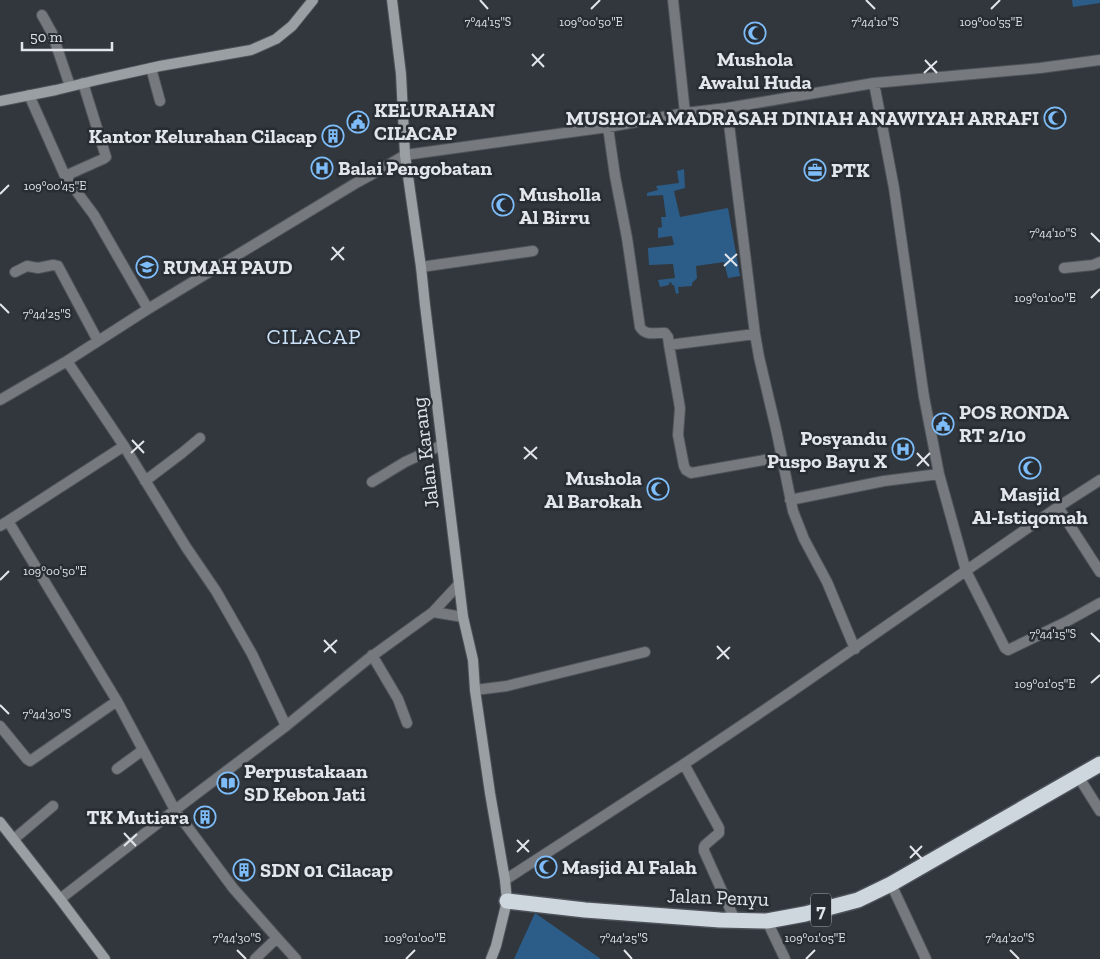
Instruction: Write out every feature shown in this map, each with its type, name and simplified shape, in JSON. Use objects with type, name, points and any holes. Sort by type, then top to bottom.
[{"type":"highway","name":"Jalan Penyu","points":[[507,901],[585,910],[720,920],[767,921],[805,914],[858,900],[891,884],[1100,764]]},
{"type":"main road","points":[[0,101],[151,68],[251,50],[276,39],[292,26],[313,0]]},
{"type":"main road","name":"Jalan Karang","points":[[392,0],[401,74],[405,154],[421,267],[463,617],[473,660],[475,690],[505,880],[507,901],[496,946],[490,959]]},
{"type":"main road","points":[[0,822],[105,959]]},
{"type":"street","points":[[673,0],[685,113]]},
{"type":"street","points":[[42,15],[52,33],[70,86]]},
{"type":"street","points":[[0,400],[405,154],[608,127],[874,83],[1040,68],[1100,60]]},
{"type":"street","points":[[151,68],[160,101]]},
{"type":"street","points":[[65,176],[106,157],[83,83]]},
{"type":"street","points":[[874,83],[894,188],[924,397],[939,474],[966,571],[1005,648],[1008,650],[1100,603]]},
{"type":"street","points":[[29,95],[65,176],[94,215],[148,309]]},
{"type":"street","points":[[727,108],[755,334],[790,500],[804,539],[827,582],[855,649]]},
{"type":"street","points":[[608,127],[627,238],[639,324],[646,333],[665,333],[668,337],[680,408],[678,435],[686,470],[694,473],[781,457]]},
{"type":"street","points":[[421,267],[533,251]]},
{"type":"street","points":[[1064,268],[1100,262]]},
{"type":"street","points":[[15,272],[28,266],[38,268],[58,266],[98,341]]},
{"type":"street","points":[[670,345],[755,334]]},
{"type":"street","points":[[67,361],[124,446],[240,630],[286,726]]},
{"type":"street","points":[[145,481],[200,438]]},
{"type":"street","points":[[372,482],[405,462],[442,445]]},
{"type":"street","points":[[124,446],[4,523],[117,701],[175,810],[233,888],[296,959]]},
{"type":"street","points":[[790,500],[884,481],[939,474]]},
{"type":"street","points":[[505,880],[684,764],[1100,480]]},
{"type":"street","points":[[1058,507],[1100,572]]},
{"type":"street","points":[[60,899],[286,726],[372,656],[433,612],[459,584]]},
{"type":"street","points":[[433,612],[463,617]]},
{"type":"street","points":[[475,690],[507,686],[645,652]]},
{"type":"street","points":[[372,656],[398,699],[407,724]]},
{"type":"street","points":[[0,726],[30,761],[117,701]]},
{"type":"street","points":[[117,769],[143,750]]},
{"type":"street","points":[[684,764],[720,828],[719,833],[705,845],[704,850],[735,920]]},
{"type":"street","points":[[1078,776],[1100,811]]},
{"type":"street","points":[[14,839],[53,806]]},
{"type":"street","points":[[891,884],[926,959]]},
{"type":"street","points":[[767,921],[785,959]]},
{"type":"street","points":[[256,959],[276,938]]},
{"type":"shaded area","points":[[1072,0],[1100,0],[1100,3],[1073,7]]},
{"type":"shaded area","points":[[684,169],[685,188],[674,191],[680,217],[728,208],[740,276],[728,278],[724,262],[696,266],[697,278],[692,283],[692,286],[678,287],[679,293],[676,294],[674,285],[671,282],[669,285],[660,287],[658,280],[675,278],[673,264],[649,265],[648,248],[674,245],[672,236],[658,238],[658,228],[662,227],[661,217],[666,217],[663,195],[647,196],[647,193],[658,190],[656,186],[679,183],[677,171]]},
{"type":"shaded area","points":[[535,913],[601,959],[514,959]]},
{"type":"place","name":"Mushola Awalul Huda","points":[[755,33]]},
{"type":"place","name":"MUSHOLA MADRASAH DINIAH ANAWIYAH ARRAFI","points":[[1055,118]]},
{"type":"place","name":"KELURAHAN CILACAP","points":[[358,122]]},
{"type":"place","name":"Kantor Kelurahan Cilacap","points":[[333,136]]},
{"type":"place","name":"Balai Pengobatan","points":[[322,168]]},
{"type":"place","name":"PTK","points":[[815,170]]},
{"type":"place","name":"Musholla Al Birru","points":[[503,205]]},
{"type":"place","name":"RUMAH PAUD","points":[[147,267]]},
{"type":"place","name":"POS RONDA RT 2/10","points":[[943,424]]},
{"type":"place","name":"Posyandu Puspo Bayu X","points":[[903,449]]},
{"type":"place","name":"Masjid Al-Istiqomah","points":[[1030,468]]},
{"type":"place","name":"Mushola Al Barokah","points":[[658,489]]},
{"type":"place","name":"Perpustakaan SD Kebon Jati","points":[[228,783]]},
{"type":"place","name":"TK Mutiara","points":[[205,817]]},
{"type":"place","name":"Masjid Al Falah","points":[[546,867]]},
{"type":"place","name":"SDN 01 Cilacap","points":[[244,870]]},
{"type":"district","name":"CILACAP","points":[[314,336]]}]
